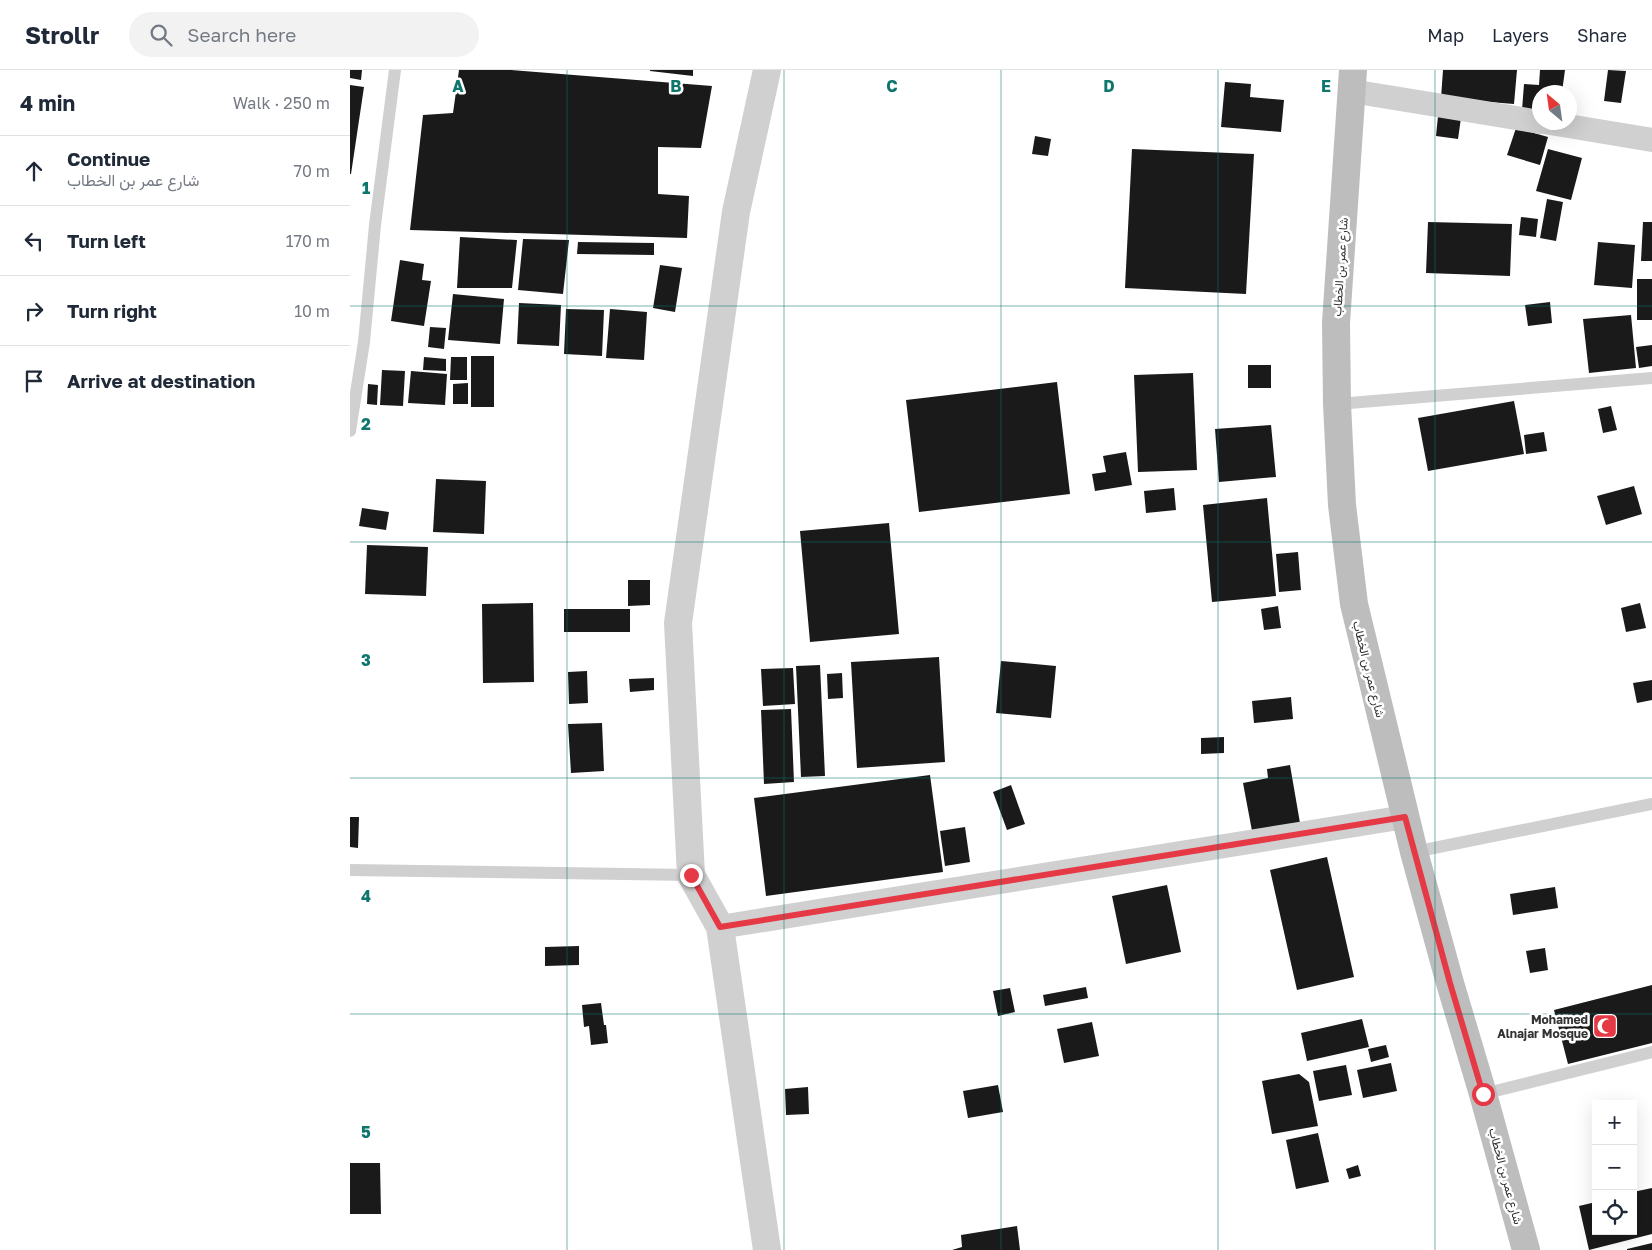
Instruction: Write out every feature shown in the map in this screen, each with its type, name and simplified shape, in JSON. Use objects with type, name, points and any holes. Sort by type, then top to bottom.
[{"type":"main road","name":"شارع عمر بن الخطاب","points":[[1352,80],[1336,323],[1337,404],[1342,505],[1354,604],[1414,852],[1526,1250]]},
{"type":"street","points":[[767,70],[736,212],[678,623],[691,875],[720,927],[767,1250]]},
{"type":"street","points":[[1352,80],[1532,120]]},
{"type":"street","points":[[1577,128],[1652,140]]},
{"type":"street","points":[[720,927],[1405,817]]},
{"type":"lane","points":[[350,431],[364,342],[375,225],[395,70]]},
{"type":"lane","points":[[1337,404],[1652,378]]},
{"type":"lane","points":[[1414,852],[1652,804]]},
{"type":"lane","points":[[350,870],[691,875]]},
{"type":"lane","points":[[1483,1094],[1652,1052]]},
{"type":"building","points":[[350,70],[362,70],[361,80],[350,78]]},
{"type":"building","points":[[459,70],[511,70],[712,86],[701,148],[658,147],[658,194],[689,196],[687,238],[410,230],[423,115],[453,113]]},
{"type":"building","points":[[693,70],[693,76],[650,71]]},
{"type":"building","points":[[1443,70],[1517,70],[1514,104],[1441,98]]},
{"type":"building","points":[[1540,70],[1565,70],[1563,85],[1539,85]]},
{"type":"building","points":[[1608,70],[1626,71],[1621,103],[1604,101]]},
{"type":"building","points":[[1225,82],[1251,84],[1250,97],[1284,100],[1281,132],[1221,127]]},
{"type":"building","points":[[1524,84],[1539,85],[1532,85],[1532,111],[1522,110]]},
{"type":"building","points":[[350,85],[364,87],[351,174],[350,174]]},
{"type":"building","points":[[1438,116],[1461,118],[1458,139],[1436,136]]},
{"type":"building","points":[[1516,128],[1548,137],[1540,165],[1507,155]]},
{"type":"building","points":[[1035,136],[1051,139],[1048,156],[1032,154]]},
{"type":"building","points":[[1132,149],[1254,154],[1246,294],[1125,288]]},
{"type":"building","points":[[1548,149],[1582,158],[1571,200],[1536,191]]},
{"type":"building","points":[[1547,199],[1563,202],[1556,241],[1540,238]]},
{"type":"building","points":[[1521,217],[1538,219],[1536,237],[1519,235]]},
{"type":"building","points":[[1428,222],[1512,224],[1510,276],[1426,273]]},
{"type":"building","points":[[1643,222],[1652,222],[1652,261],[1641,261]]},
{"type":"building","points":[[460,237],[517,240],[512,288],[457,288]]},
{"type":"building","points":[[523,239],[569,240],[563,294],[518,290]]},
{"type":"building","points":[[578,242],[654,243],[654,255],[577,254]]},
{"type":"building","points":[[1598,242],[1635,245],[1632,288],[1594,285]]},
{"type":"building","points":[[400,260],[424,264],[422,280],[431,281],[424,326],[391,321]]},
{"type":"building","points":[[660,265],[682,268],[675,312],[653,308]]},
{"type":"building","points":[[1637,279],[1652,279],[1652,320],[1637,320]]},
{"type":"building","points":[[453,294],[504,299],[500,344],[448,340]]},
{"type":"building","points":[[1550,302],[1552,323],[1528,326],[1525,305]]},
{"type":"building","points":[[519,303],[561,305],[559,346],[517,344]]},
{"type":"building","points":[[566,309],[604,310],[602,356],[564,354]]},
{"type":"building","points":[[610,309],[647,312],[644,360],[606,358]]},
{"type":"building","points":[[1631,315],[1636,368],[1589,373],[1583,319]]},
{"type":"building","points":[[430,327],[446,328],[444,349],[428,347]]},
{"type":"building","points":[[1652,345],[1652,366],[1639,368],[1636,347]]},
{"type":"building","points":[[471,356],[494,356],[494,407],[471,407]]},
{"type":"building","points":[[424,357],[446,359],[446,371],[423,370]]},
{"type":"building","points":[[451,357],[467,357],[467,380],[450,380]]},
{"type":"building","points":[[1248,365],[1271,365],[1271,388],[1248,388]]},
{"type":"building","points":[[382,370],[405,371],[403,406],[380,405]]},
{"type":"building","points":[[411,371],[447,374],[445,405],[408,403]]},
{"type":"building","points":[[1193,373],[1197,470],[1138,472],[1134,375]]},
{"type":"building","points":[[1057,382],[1070,494],[919,512],[906,400]]},
{"type":"building","points":[[468,383],[468,404],[453,404],[453,384]]},
{"type":"building","points":[[368,384],[378,385],[377,405],[367,404]]},
{"type":"building","points":[[1514,401],[1524,454],[1428,471],[1418,418]]},
{"type":"building","points":[[1611,406],[1617,430],[1603,433],[1598,409]]},
{"type":"building","points":[[1271,425],[1276,477],[1219,482],[1215,429]]},
{"type":"building","points":[[1544,432],[1547,451],[1526,454],[1524,435]]},
{"type":"building","points":[[1126,452],[1132,485],[1095,491],[1092,474],[1106,472],[1103,456]]},
{"type":"building","points":[[436,479],[486,481],[484,534],[433,532]]},
{"type":"building","points":[[1634,486],[1642,514],[1606,525],[1597,496]]},
{"type":"building","points":[[1174,488],[1176,510],[1146,513],[1144,491]]},
{"type":"building","points":[[1267,498],[1276,596],[1212,602],[1203,505]]},
{"type":"building","points":[[362,508],[389,512],[386,530],[359,526]]},
{"type":"building","points":[[889,523],[899,634],[810,642],[800,531]]},
{"type":"building","points":[[367,545],[428,547],[426,596],[365,594]]},
{"type":"building","points":[[1298,552],[1301,590],[1279,592],[1276,554]]},
{"type":"building","points":[[628,580],[650,580],[650,605],[628,606]]},
{"type":"building","points":[[533,603],[534,682],[483,683],[482,604]]},
{"type":"building","points":[[1640,603],[1646,628],[1626,632],[1621,608]]},
{"type":"building","points":[[1278,606],[1281,628],[1264,630],[1261,609]]},
{"type":"building","points":[[564,609],[630,609],[630,632],[564,632]]},
{"type":"building","points":[[939,657],[945,762],[857,768],[851,662]]},
{"type":"building","points":[[1001,661],[1056,666],[1051,718],[996,713]]},
{"type":"building","points":[[820,665],[825,776],[801,777],[796,666]]},
{"type":"building","points":[[793,668],[795,704],[763,706],[761,669]]},
{"type":"building","points":[[587,671],[588,703],[569,704],[568,672]]},
{"type":"building","points":[[842,673],[843,698],[828,699],[827,674]]},
{"type":"building","points":[[654,678],[654,690],[630,692],[629,679]]},
{"type":"building","points":[[1652,680],[1652,700],[1637,703],[1633,683]]},
{"type":"building","points":[[1291,697],[1293,719],[1254,723],[1252,701]]},
{"type":"building","points":[[791,709],[794,782],[764,784],[761,710]]},
{"type":"building","points":[[602,723],[604,771],[571,773],[568,724]]},
{"type":"building","points":[[1224,737],[1224,753],[1201,754],[1201,738]]},
{"type":"building","points":[[1290,765],[1300,823],[1252,831],[1243,783],[1268,778],[1267,769]]},
{"type":"building","points":[[930,775],[943,872],[766,896],[754,798]]},
{"type":"building","points":[[1011,785],[1025,824],[1007,830],[993,792]]},
{"type":"building","points":[[350,817],[359,817],[358,848],[350,847]]},
{"type":"building","points":[[965,827],[970,862],[945,866],[940,831]]},
{"type":"building","points":[[1327,857],[1354,977],[1297,990],[1270,870]]},
{"type":"building","points":[[1167,885],[1181,952],[1126,964],[1112,896]]},
{"type":"building","points":[[1555,887],[1558,908],[1513,915],[1510,894]]},
{"type":"building","points":[[579,946],[579,965],[545,966],[545,947]]},
{"type":"building","points":[[1545,948],[1548,970],[1530,973],[1526,951]]},
{"type":"building","name":"Mohamed Alnajar Mosque","points":[[1652,985],[1652,1043],[1568,1064],[1554,1010]]},
{"type":"building","points":[[1086,987],[1088,998],[1045,1006],[1043,995]]},
{"type":"building","points":[[1010,988],[1015,1012],[998,1016],[993,991]]},
{"type":"building","points":[[601,1003],[608,1043],[591,1045],[589,1026],[584,1027],[582,1005]]},
{"type":"building","points":[[1362,1019],[1369,1047],[1307,1061],[1301,1033]]},
{"type":"building","points":[[1092,1022],[1099,1056],[1064,1063],[1057,1029]]},
{"type":"building","points":[[1386,1045],[1389,1057],[1371,1062],[1368,1049]]},
{"type":"building","points":[[1391,1063],[1397,1091],[1363,1098],[1357,1070]]},
{"type":"building","points":[[1346,1065],[1352,1095],[1319,1101],[1313,1071]]},
{"type":"building","points":[[1299,1074],[1309,1082],[1318,1126],[1272,1134],[1262,1081]]},
{"type":"building","points":[[998,1085],[1003,1112],[968,1118],[963,1091]]},
{"type":"building","points":[[808,1087],[809,1114],[786,1115],[785,1089]]},
{"type":"building","points":[[1318,1133],[1329,1182],[1296,1189],[1286,1140]]},
{"type":"building","points":[[350,1163],[380,1163],[381,1214],[350,1214]]},
{"type":"building","points":[[1358,1165],[1361,1176],[1349,1179],[1346,1169]]},
{"type":"building","points":[[1652,1188],[1652,1234],[1589,1250],[1579,1206],[1592,1203],[1592,1235],[1637,1235],[1637,1191]]},
{"type":"building","points":[[1017,1226],[1020,1250],[952,1250],[962,1247],[961,1235]]},
{"type":"building","points":[[1652,1243],[1652,1250],[1627,1250],[1627,1249]]},
{"type":"place","name":"Mohamed Alnajar Mosque","points":[[1605,1026]]},
{"type":"route","points":[[691,875],[720,927],[1405,817],[1450,983],[1483,1094]]}]
